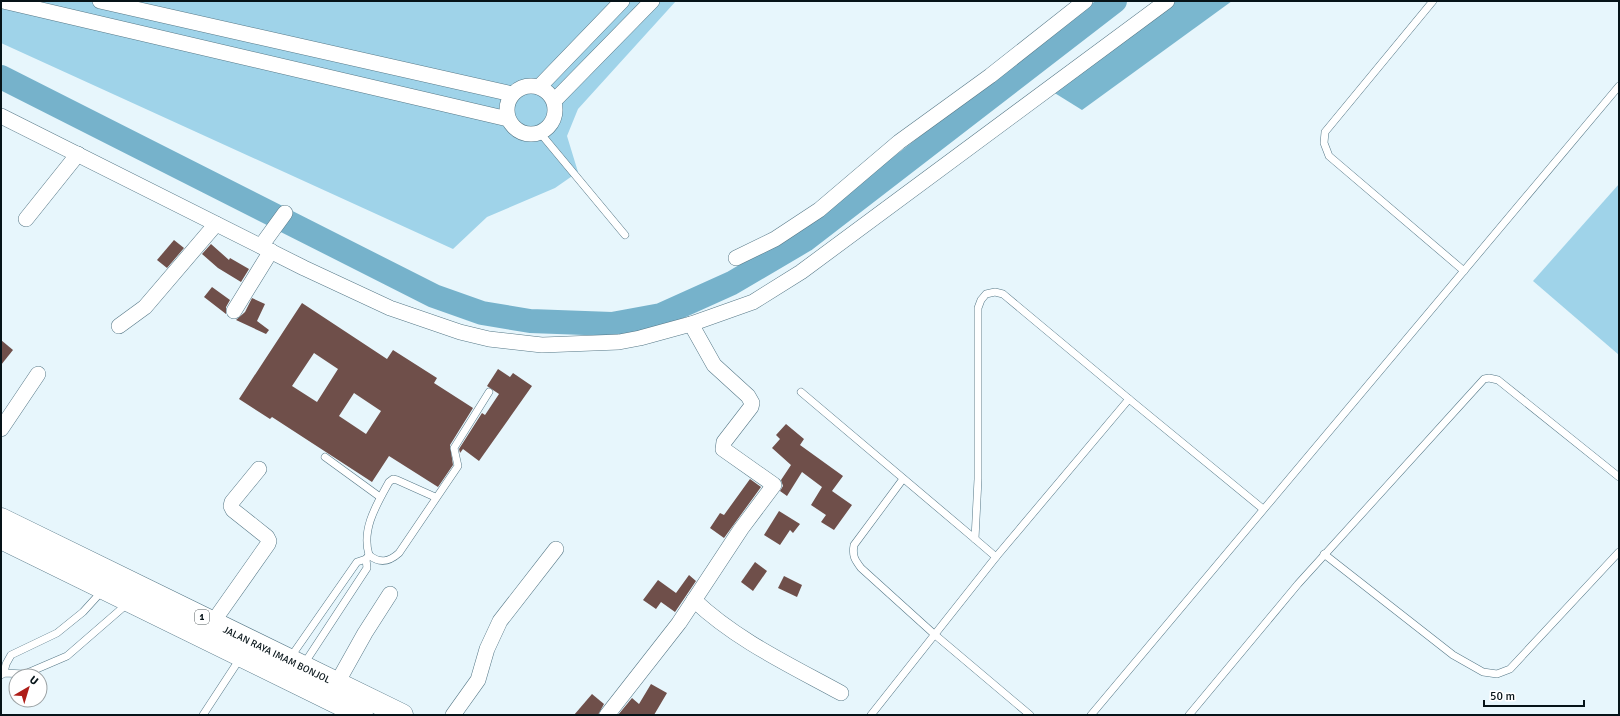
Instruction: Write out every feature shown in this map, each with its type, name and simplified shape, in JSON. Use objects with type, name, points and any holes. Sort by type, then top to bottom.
[{"type":"highway","name":"JALAN RAYA IMAM BONJOL","points":[[1,519],[121,591],[242,655],[362,715]]},
{"type":"highway","name":"JALAN RAYA IMAM BONJOL","points":[[1,538],[121,591],[213,622],[402,715]]},
{"type":"street","points":[[3,1],[508,119]]},
{"type":"street","points":[[100,1],[512,94]]},
{"type":"street","points":[[539,87],[622,1]]},
{"type":"street","points":[[554,101],[652,1]]},
{"type":"street","points":[[736,258],[775,239],[819,210],[899,142],[990,76],[1085,1]]},
{"type":"street","points":[[1,116],[266,249],[390,308],[460,332],[515,344],[542,345],[619,342],[640,338],[691,324],[753,302],[801,272],[1167,1]]},
{"type":"street","points":[[524,86],[539,87],[548,92],[554,101],[556,114],[551,126],[541,134],[528,135],[515,130],[508,119],[506,106],[512,94],[524,86]]},
{"type":"street","points":[[26,219],[78,154]]},
{"type":"street","points":[[234,311],[266,249],[275,228],[285,214]]},
{"type":"street","points":[[119,326],[145,307],[216,224]]},
{"type":"street","points":[[607,715],[657,652],[694,600],[741,529],[774,485],[723,448],[724,442],[751,407],[752,403],[748,396],[714,365],[691,324]]},
{"type":"street","points":[[1,429],[38,374]]},
{"type":"street","points":[[213,622],[269,541],[267,537],[230,506],[259,469]]},
{"type":"street","points":[[453,715],[478,680],[489,644],[500,621],[556,549]]},
{"type":"street","points":[[337,683],[365,633],[390,594]]},
{"type":"street","points":[[694,600],[707,612],[745,640],[841,693]]},
{"type":"lane","points":[[1433,1],[1325,132],[1324,143],[1329,156],[1464,271]]},
{"type":"lane","points":[[1091,715],[1619,86]]},
{"type":"lane","points":[[541,134],[625,235]]},
{"type":"lane","points":[[975,539],[978,479],[978,308],[986,294],[995,292],[1003,294],[1263,509]]},
{"type":"lane","points":[[1189,715],[1324,554],[1484,379],[1489,378],[1498,380],[1619,477]]},
{"type":"lane","points":[[295,663],[357,562],[367,557],[383,562],[391,560],[398,553],[435,497],[458,466],[454,448],[489,392]]},
{"type":"lane","points":[[801,392],[996,557]]},
{"type":"lane","points":[[871,715],[996,557],[1129,399]]},
{"type":"lane","points":[[325,457],[380,497]]},
{"type":"lane","points":[[903,478],[854,545],[852,553],[861,568],[934,634],[1030,715]]},
{"type":"lane","points":[[295,663],[366,568],[366,545],[372,515],[389,482],[393,479],[435,497]]},
{"type":"lane","points":[[1324,554],[1452,654],[1483,672],[1497,674],[1510,669],[1619,552]]},
{"type":"lane","points":[[121,591],[67,656],[25,674],[3,674],[11,655],[57,633],[84,612],[121,591]]},
{"type":"lane","points":[[203,715],[242,655]]},
{"type":"shaded area","points":[[1,1],[676,1],[578,109],[567,136],[578,172],[555,188],[487,217],[453,249],[1,43]]},
{"type":"shaded area","points":[[1163,1],[1232,1],[1082,110],[1045,87]]},
{"type":"shaded area","points":[[1619,184],[1619,355],[1533,281]]},
{"type":"building","points":[[174,240],[184,248],[167,268],[157,260]]},
{"type":"building","points":[[211,244],[229,260],[230,258],[249,269],[241,282],[218,268],[202,254]]},
{"type":"building","points":[[212,287],[230,300],[226,307],[226,314],[204,297]]},
{"type":"building","points":[[252,298],[265,304],[257,321],[269,330],[266,334],[236,320],[245,312]]},
{"type":"building","points":[[302,303],[387,359],[393,350],[437,378],[434,383],[473,408],[450,445],[453,465],[438,487],[389,456],[372,482],[272,417],[270,419],[239,399]],"holes":[[[314,353],[338,369],[317,402],[292,386]],[[354,393],[381,411],[366,434],[339,416]]]},
{"type":"building","points":[[1,340],[13,350],[1,365]]},
{"type":"building","points":[[498,369],[510,377],[513,373],[532,386],[479,461],[463,449],[460,453],[459,449],[482,413],[485,415],[499,394],[487,386]]},
{"type":"building","points":[[786,424],[804,439],[800,445],[843,476],[832,491],[852,505],[834,530],[821,522],[826,515],[811,505],[822,487],[802,472],[787,496],[780,491],[783,486],[781,480],[791,465],[772,448],[780,439],[776,435]]},
{"type":"building","points":[[750,479],[761,487],[724,538],[710,528],[720,513],[724,515]]},
{"type":"building","points":[[779,511],[800,524],[793,533],[790,530],[780,545],[764,535]]},
{"type":"building","points":[[755,562],[767,571],[753,591],[741,582]]},
{"type":"building","points":[[689,575],[696,581],[675,612],[661,602],[656,609],[643,600],[658,580],[676,593]]},
{"type":"building","points":[[784,576],[802,585],[797,597],[778,588]]},
{"type":"building","points":[[651,684],[667,693],[654,715],[618,715],[632,698],[639,704]]},
{"type":"building","points":[[592,694],[604,704],[598,715],[574,715]]},
{"type":"waterway","points":[[1,77],[434,296],[482,313],[530,321],[612,324],[661,315],[732,283],[805,240],[1115,1]]}]
